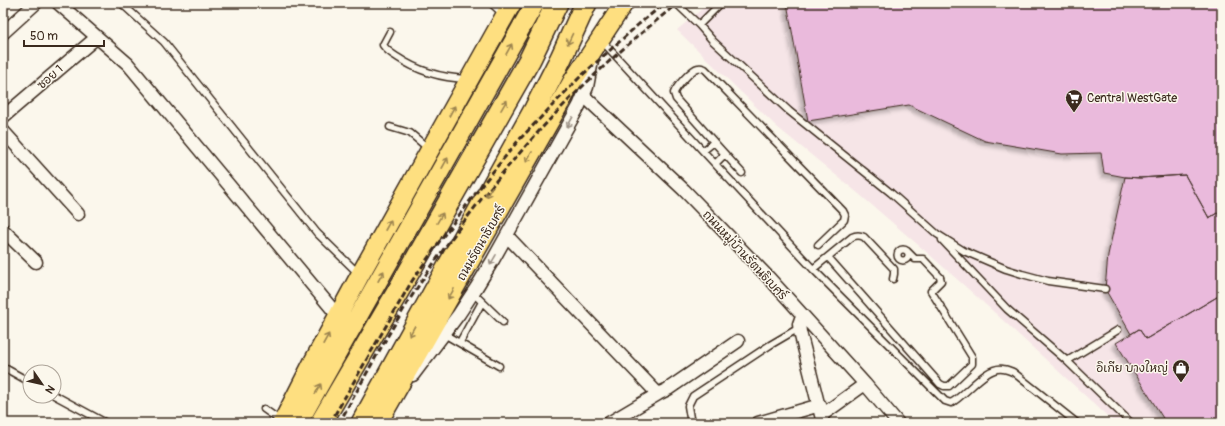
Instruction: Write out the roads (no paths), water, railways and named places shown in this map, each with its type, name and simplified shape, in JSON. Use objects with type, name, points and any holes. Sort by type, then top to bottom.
[{"type":"highway","points":[[321,423],[530,59],[557,3]]},
{"type":"highway","points":[[362,423],[535,109],[561,58],[586,3]]},
{"type":"main road","points":[[288,423],[535,3]]},
{"type":"main road","points":[[584,63],[610,3]]},
{"type":"main road","points":[[584,63],[624,3]]},
{"type":"main road","points":[[288,423],[338,316],[509,9]]},
{"type":"main road","name":"ถนนรัตนาธิเบศร์","points":[[381,418],[584,63]]},
{"type":"street","points":[[3,33],[36,3]]},
{"type":"street","points":[[58,3],[128,64],[338,316]]},
{"type":"street","name":"ซอย 1","points":[[3,117],[97,37]]},
{"type":"street","points":[[381,418],[473,293],[507,236],[584,96],[597,42]]},
{"type":"street","name":"ถนนหมู่บ้านรัตนธิเบศร์","points":[[584,96],[684,190],[770,279],[865,384],[898,423]]},
{"type":"street","points":[[3,132],[78,214]]},
{"type":"street","points":[[3,230],[36,262]]},
{"type":"street","points":[[507,236],[658,394]]},
{"type":"street","points":[[802,316],[799,328],[822,415]]},
{"type":"street","points":[[609,423],[668,389],[738,341]]},
{"type":"street","points":[[758,423],[822,415],[865,384]]},
{"type":"lane","points":[[121,3],[164,42],[317,233],[360,275]]},
{"type":"lane","points":[[491,3],[509,9]]},
{"type":"lane","points":[[676,3],[713,41],[789,111],[890,193],[937,234],[1007,309],[1067,361],[1131,423]]},
{"type":"lane","points":[[699,25],[721,3]]},
{"type":"lane","points":[[390,32],[383,45],[387,50],[411,66],[440,77],[470,79]]},
{"type":"lane","points":[[597,42],[703,151],[814,269],[945,401],[951,403],[958,400],[988,372],[1003,368],[1012,372],[1077,423]]},
{"type":"lane","points":[[742,173],[674,96],[676,88],[700,67],[704,69],[843,211],[845,215],[844,220],[818,245]]},
{"type":"lane","points":[[390,127],[410,133],[430,150]]},
{"type":"lane","points":[[703,151],[714,142]]},
{"type":"lane","points":[[715,164],[725,154]]},
{"type":"lane","points":[[937,234],[964,251],[1006,269],[1048,281],[1105,289]]},
{"type":"lane","points":[[814,269],[852,237],[858,235],[864,236],[894,269],[893,279]]},
{"type":"lane","points":[[828,257],[940,384],[948,386],[972,364],[972,357],[931,290],[939,284],[941,281],[940,277],[923,259],[920,258],[915,260],[904,249],[886,260]]},
{"type":"lane","points":[[899,251],[899,258],[904,261],[909,256],[907,251]]},
{"type":"lane","points":[[473,293],[503,322]]},
{"type":"lane","points":[[460,342],[482,302]]},
{"type":"lane","points":[[690,418],[688,406],[693,396],[770,345],[799,328]]},
{"type":"lane","points":[[1067,361],[1118,330]]},
{"type":"lane","points":[[444,334],[499,366]]},
{"type":"lane","points":[[3,367],[22,378]]},
{"type":"lane","points":[[62,399],[106,423]]},
{"type":"lane","points":[[264,409],[288,423]]},
{"type":"railway","points":[[330,423],[412,281],[444,235],[482,185],[518,141],[579,78],[639,24],[665,3]]},
{"type":"railway","points":[[339,423],[388,336],[419,285],[456,232],[496,181],[542,128],[578,90],[617,54],[678,3]]},
{"type":"place","name":"Central WestGate","points":[[1074,113]]},
{"type":"place","name":"อิเกีย บางใหญ่","points":[[1181,383]]}]
